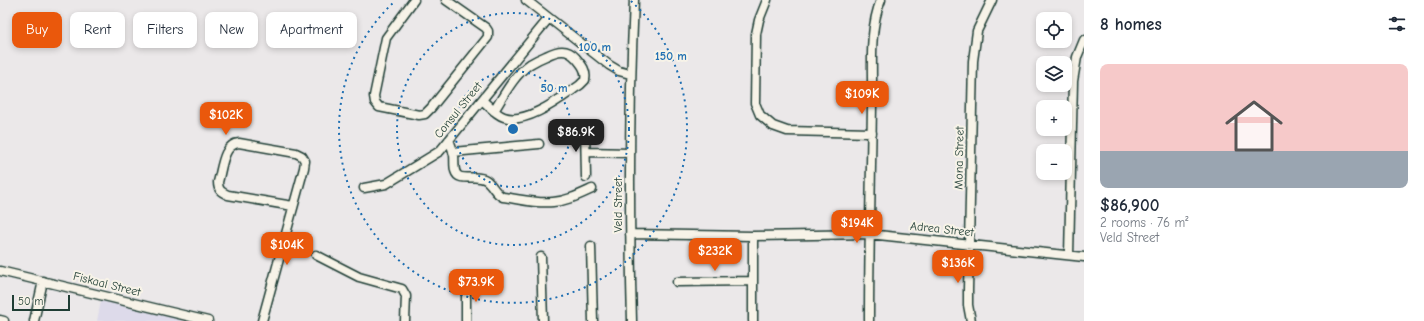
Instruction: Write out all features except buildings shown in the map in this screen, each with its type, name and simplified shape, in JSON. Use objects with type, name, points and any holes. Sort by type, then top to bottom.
[{"type":"street","points":[[414,0],[386,38],[374,96],[375,102],[379,107],[420,115],[425,114],[432,108],[488,37],[488,30],[486,28],[446,0]]},
{"type":"street","points":[[526,0],[609,65],[619,71],[630,74]]},
{"type":"street","name":"Veld Street","points":[[632,321],[630,234],[630,74],[634,0]]},
{"type":"street","points":[[767,0],[759,20],[756,34],[755,103],[760,115],[773,126],[787,131],[872,133]]},
{"type":"street","points":[[869,321],[869,234],[874,25],[877,8],[881,0]]},
{"type":"street","name":"Mona Street","points":[[971,321],[968,305],[968,290],[974,49],[977,31],[992,0]]},
{"type":"street","name":"Consul Street","points":[[364,188],[389,182],[438,153],[549,18]]},
{"type":"street","points":[[1069,255],[1073,81],[1077,57],[1084,40]]},
{"type":"street","points":[[482,100],[494,111],[504,117],[514,118],[529,115],[543,109],[582,82],[586,77],[585,71],[577,59],[568,51],[564,50],[551,53],[534,62],[522,71],[494,111]]},
{"type":"street","points":[[585,129],[586,177]]},
{"type":"street","points":[[449,140],[453,152],[456,174],[462,177],[479,177],[485,179],[497,194],[503,197],[554,202],[568,199],[592,189]]},
{"type":"street","points":[[262,321],[294,206],[304,168],[304,161],[302,156],[296,153],[235,143],[229,147],[218,182],[221,192],[294,206]]},
{"type":"street","points":[[453,152],[539,144]]},
{"type":"street","points":[[586,152],[630,153]]},
{"type":"street","name":"Adrea Street","points":[[630,234],[753,236],[869,234],[1084,257]]},
{"type":"street","points":[[753,236],[753,321]]},
{"type":"street","points":[[591,246],[593,321]]},
{"type":"street","points":[[316,255],[360,278],[402,290],[406,296],[405,321]]},
{"type":"street","points":[[541,257],[543,321]]},
{"type":"street","name":"Fiskaal Street","points":[[0,271],[208,321]]},
{"type":"street","points":[[34,321],[43,281]]},
{"type":"street","points":[[677,282],[753,281]]},
{"type":"street","points":[[466,285],[466,321]]},
{"type":"street","points":[[0,320],[4,321]]},
{"type":"shaded area","points":[[101,301],[184,321],[97,321]]}]
